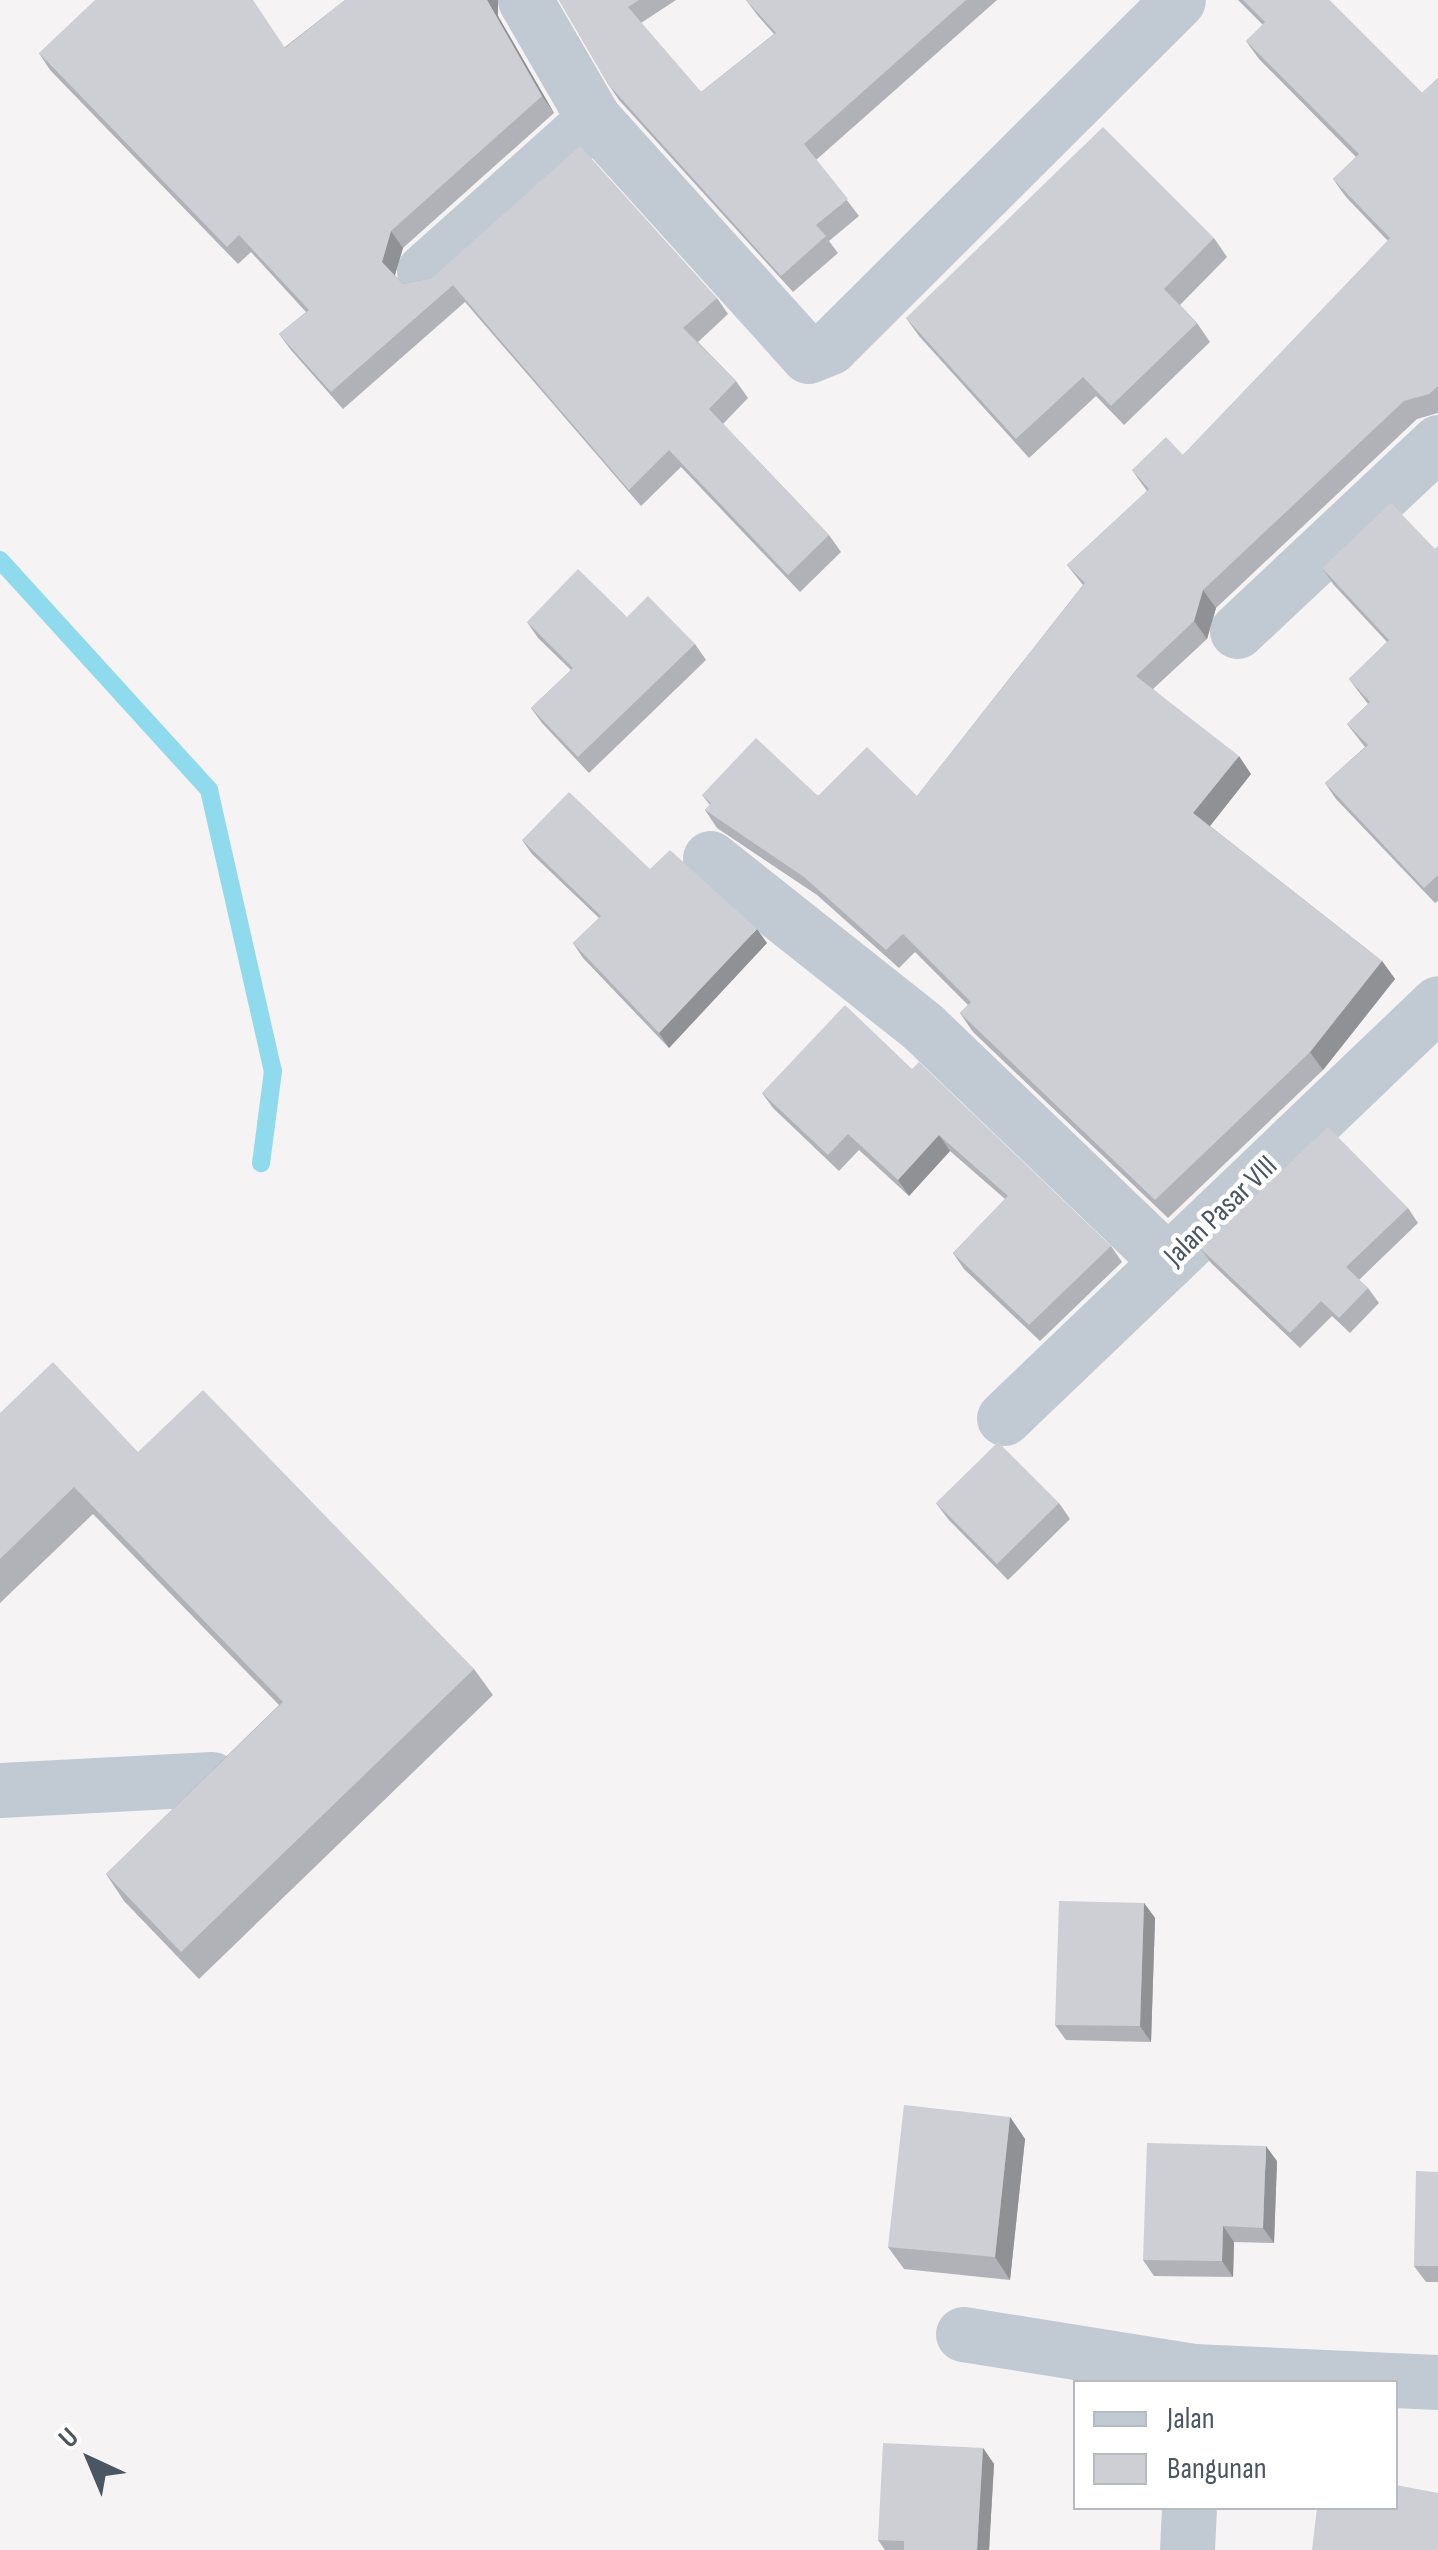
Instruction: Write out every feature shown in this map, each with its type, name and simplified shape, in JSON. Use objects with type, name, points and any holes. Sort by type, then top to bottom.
[{"type":"street","points":[[524,0],[594,119],[808,356],[819,356],[1178,0]]},
{"type":"street","points":[[424,271],[594,119]]},
{"type":"street","points":[[1237,631],[1438,442]]},
{"type":"street","points":[[710,858],[923,1027],[1168,1262]]},
{"type":"street","name":"Jalan Pasar VIII","points":[[1004,1418],[1438,1003]]},
{"type":"street","points":[[0,1790],[212,1778]]},
{"type":"street","points":[[964,2334],[1193,2377],[1340,2380]]},
{"type":"street","points":[[1398,2381],[1438,2382]]},
{"type":"street","points":[[1187,2550],[1189,2510]]},
{"type":"building","points":[[95,0],[253,0],[285,48],[345,0],[487,0],[542,96],[391,231],[382,262],[403,284],[432,278],[580,146],[717,298],[683,328],[736,381],[709,409],[829,535],[788,575],[669,450],[629,490],[453,285],[331,392],[279,334],[309,310],[239,235],[227,247],[39,53]]},
{"type":"building","points":[[559,0],[639,0],[628,7],[701,92],[776,33],[746,0],[966,0],[804,144],[848,199],[816,225],[826,236],[781,276],[608,84]]},
{"type":"building","points":[[1243,0],[1329,0],[1422,93],[1438,78],[1438,386],[1429,394],[1404,401],[1203,590],[1194,621],[1136,676],[1239,756],[1193,813],[1382,961],[1310,1052],[1155,1200],[960,1013],[971,1002],[903,934],[886,950],[804,877],[705,810],[711,803],[702,795],[756,738],[818,796],[867,747],[917,796],[1085,583],[1067,565],[1149,489],[1132,470],[1166,437],[1183,455],[1390,238],[1333,179],[1359,154],[1246,41],[1265,22]]},
{"type":"building","points":[[1103,127],[1214,238],[1164,289],[1197,323],[1111,406],[1083,377],[1016,439],[906,318]]},
{"type":"building","points":[[1391,503],[1435,549],[1438,546],[1438,875],[1424,888],[1325,783],[1368,745],[1347,724],[1370,702],[1349,679],[1389,640],[1322,568]]},
{"type":"building","points":[[578,569],[627,617],[648,596],[695,644],[578,757],[531,708],[573,668],[527,622]]},
{"type":"building","points":[[569,792],[650,869],[670,850],[757,929],[659,1033],[573,943],[601,916],[522,840]]},
{"type":"building","points":[[845,1005],[912,1069],[919,1062],[1111,1246],[1029,1325],[953,1253],[1008,1196],[939,1135],[898,1180],[848,1134],[828,1155],[762,1093]]},
{"type":"building","points":[[1328,1127],[1408,1208],[1346,1267],[1368,1288],[1339,1318],[1321,1301],[1290,1333],[1200,1248]]},
{"type":"building","points":[[53,1362],[138,1452],[203,1390],[474,1669],[181,1952],[106,1874],[283,1702],[74,1487],[0,1559],[0,1413]]},
{"type":"building","points":[[998,1442],[1059,1503],[997,1564],[936,1503]]},
{"type":"building","points":[[1059,1901],[1144,1903],[1140,2026],[1055,2025]]},
{"type":"building","points":[[904,2105],[1010,2117],[995,2257],[888,2247]]},
{"type":"building","points":[[1147,2143],[1266,2146],[1263,2228],[1223,2226],[1222,2261],[1143,2260]]},
{"type":"building","points":[[1416,2171],[1438,2172],[1438,2266],[1414,2266]]},
{"type":"building","points":[[883,2443],[983,2448],[977,2550],[904,2550],[904,2541],[878,2540]]},
{"type":"building","points":[[1398,2485],[1438,2493],[1438,2550],[1312,2550],[1317,2510],[1398,2510]]},
{"type":"waterway","points":[[0,560],[209,790],[273,1071],[261,1163]]}]
